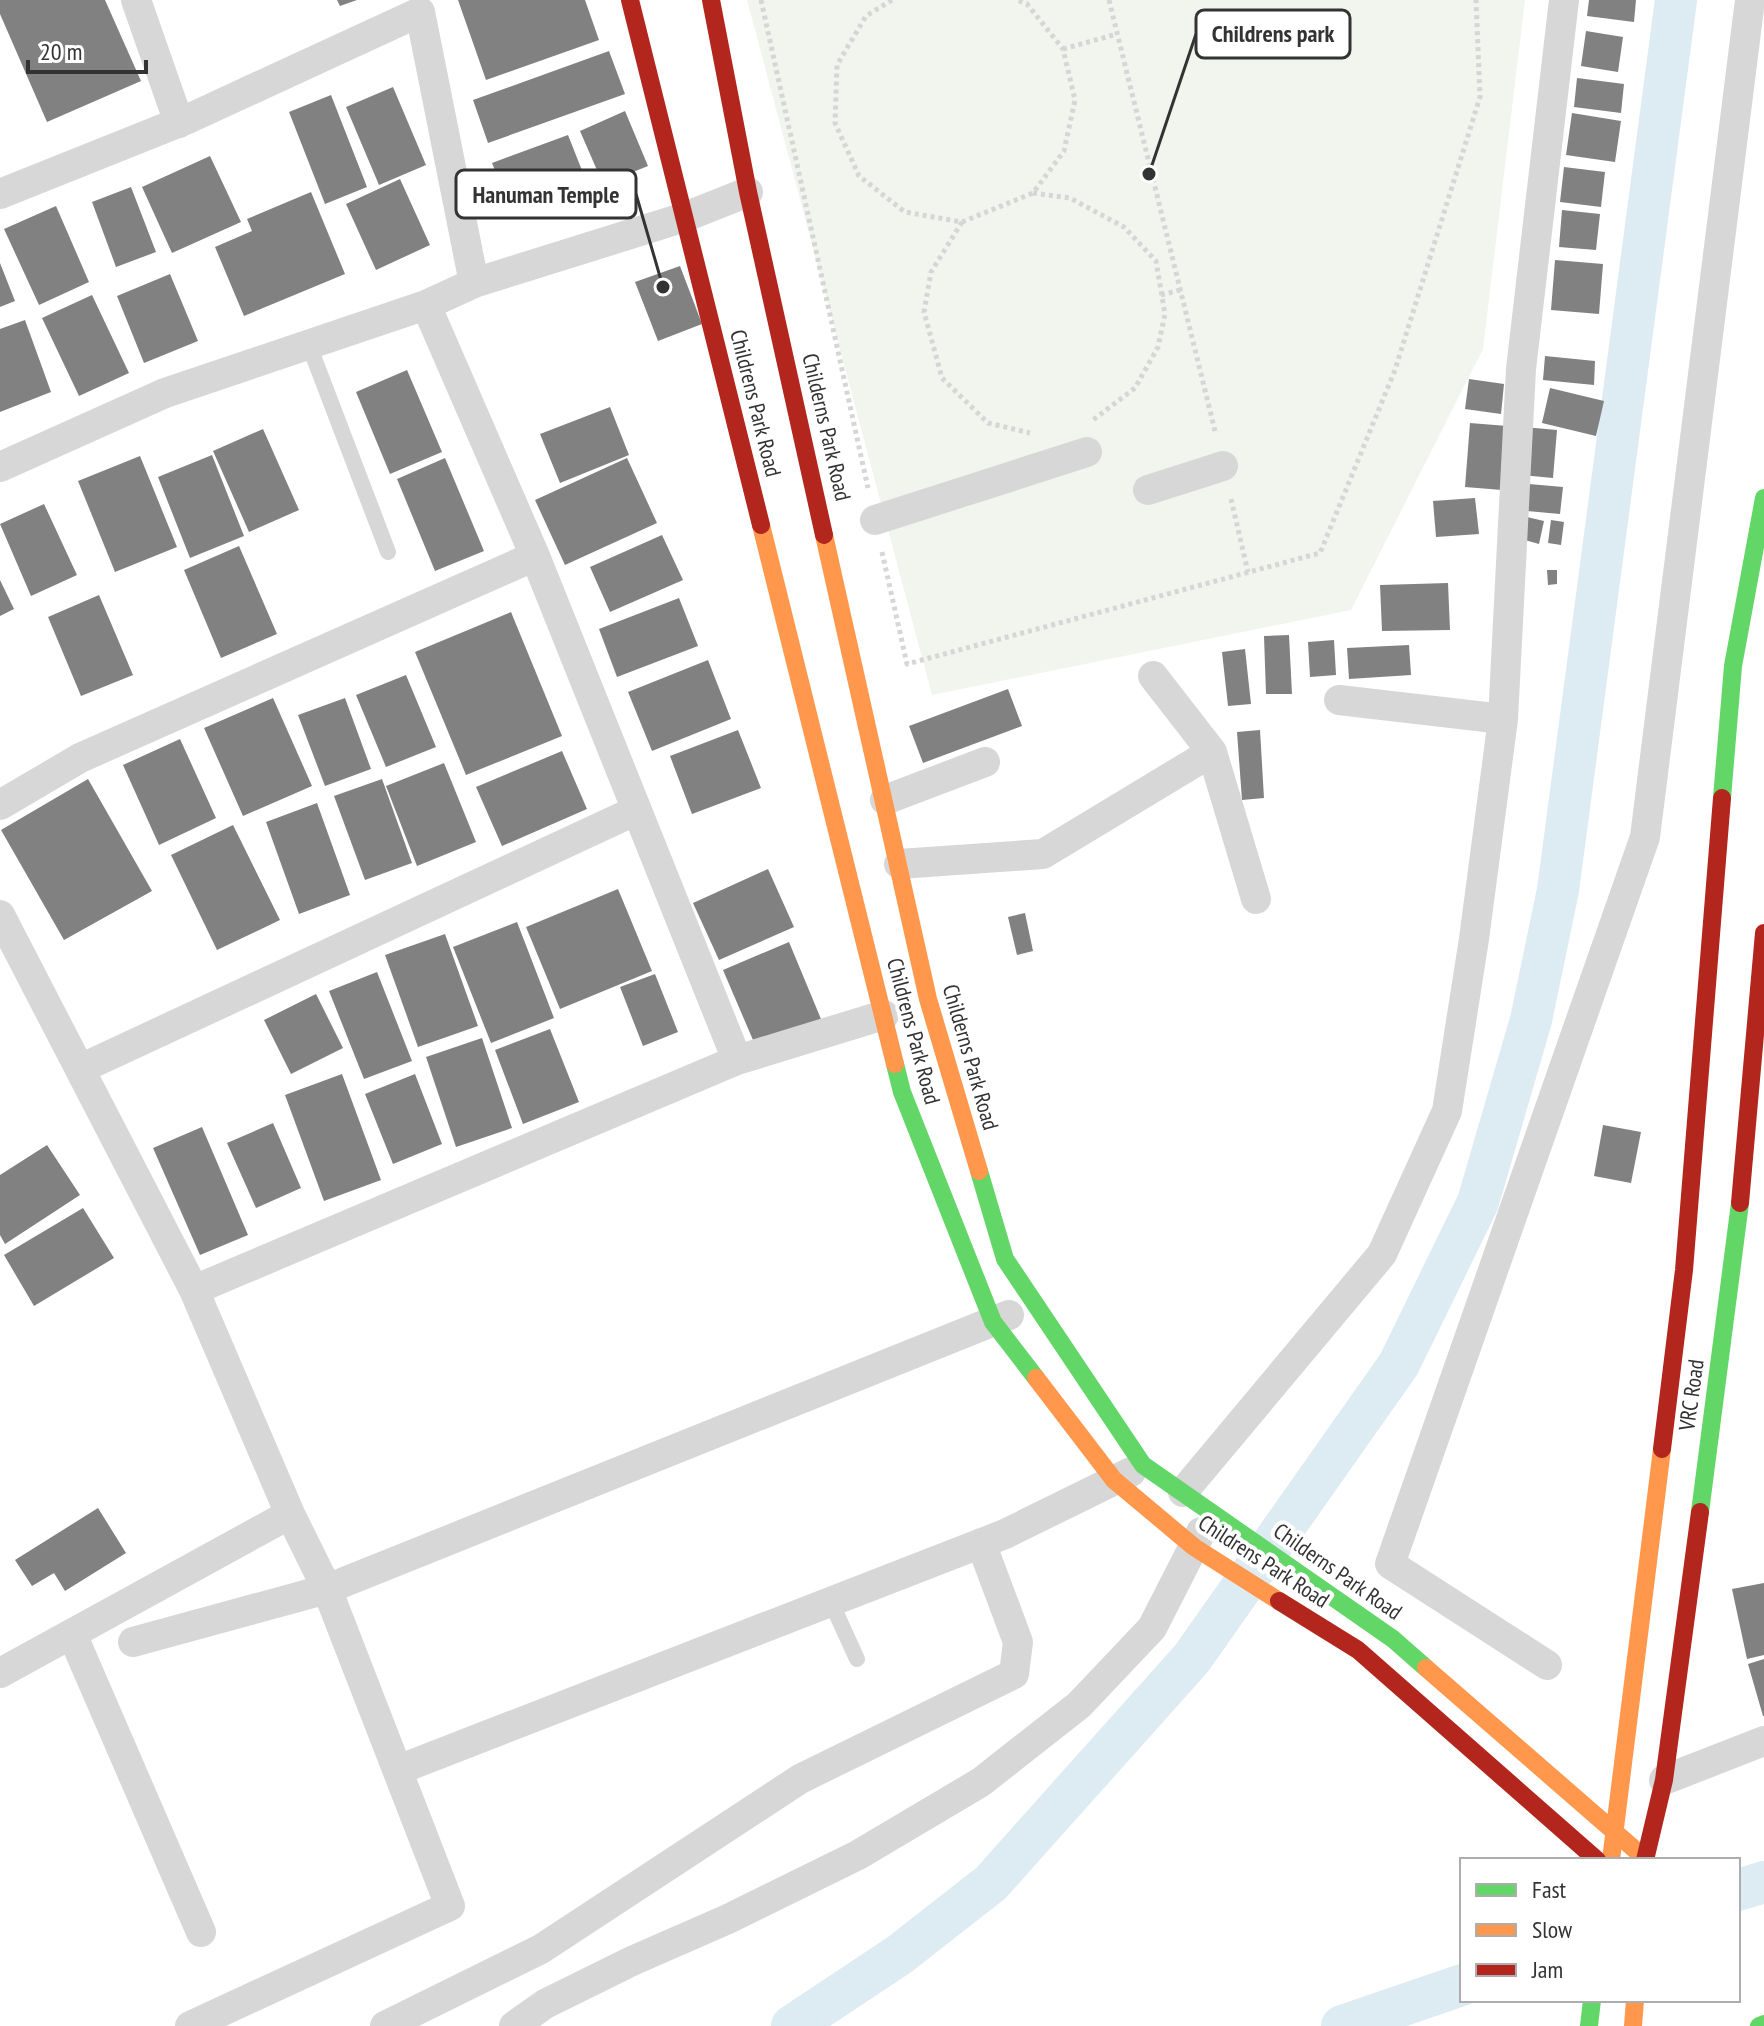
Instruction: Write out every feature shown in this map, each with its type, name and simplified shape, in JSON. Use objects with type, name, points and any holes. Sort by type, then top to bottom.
[{"type":"street","points":[[136,0],[179,123]]},
{"type":"street","name":"Childrens Park Road","points":[[630,0],[902,1092],[993,1322],[1114,1480],[1204,1553],[1358,1650],[1595,1858]]},
{"type":"street","name":"Childerns Park Road","points":[[711,0],[748,192],[928,999],[1005,1259],[1143,1465],[1393,1639],[1644,1858]]},
{"type":"street","points":[[1183,1492],[1382,1254],[1447,1111],[1474,939],[1503,719],[1521,369],[1564,0]]},
{"type":"street","points":[[1547,1665],[1390,1564],[1645,837],[1750,0]]},
{"type":"street","points":[[0,194],[179,123],[417,6],[474,283]]},
{"type":"street","points":[[0,467],[165,393],[426,305],[474,283],[685,217],[748,192]]},
{"type":"street","points":[[426,305],[535,556],[737,1060]]},
{"type":"street","points":[[875,520],[1086,438]]},
{"type":"street","points":[[1148,490],[1223,466]]},
{"type":"street","points":[[1611,1858],[1684,1270],[1733,666],[1764,498]]},
{"type":"street","points":[[0,805],[80,758],[535,556]]},
{"type":"street","points":[[1153,676],[1212,752],[1256,899]]},
{"type":"street","points":[[1339,700],[1503,719]]},
{"type":"street","points":[[899,864],[1043,854],[1212,752]]},
{"type":"street","points":[[885,800],[985,762]]},
{"type":"street","points":[[80,1069],[637,810]]},
{"type":"street","points":[[0,915],[194,1290],[290,1514],[327,1589],[450,1906],[190,2026]]},
{"type":"street","name":"VRC Road","points":[[1645,1858],[1664,1780],[1751,1228],[1764,933]]},
{"type":"street","points":[[194,1290],[737,1060],[884,1015]]},
{"type":"street","points":[[133,1642],[327,1589],[1037,1304]]},
{"type":"street","points":[[398,1770],[1005,1534],[1143,1465]]},
{"type":"street","points":[[4,1661],[72,1634],[290,1514]]},
{"type":"street","points":[[514,2026],[545,2004],[858,1855],[981,1782],[1079,1705],[1152,1628],[1204,1553],[1218,1517]]},
{"type":"street","points":[[385,2026],[541,1949],[800,1779],[1014,1674],[1018,1642],[981,1543]]},
{"type":"street","points":[[72,1634],[201,1932]]},
{"type":"street","points":[[1664,1780],[1764,1741]]},
{"type":"street","points":[[1589,2026],[1592,2002]]},
{"type":"street","points":[[1633,2026],[1635,2002]]},
{"type":"lane","points":[[309,345],[388,552]]},
{"type":"lane","points":[[831,1602],[857,1659]]},
{"type":"path","points":[[892,0],[866,16],[837,65],[835,123],[859,176],[905,212],[962,222],[1033,193],[1070,198],[1124,227],[1156,261],[1165,314],[1158,347],[1135,388],[1086,438]]},
{"type":"path","points":[[1017,0],[1027,4],[1063,49],[1075,100],[1064,151],[1033,193]]},
{"type":"path","points":[[1109,0],[1248,572]]},
{"type":"path","points":[[1395,370],[1480,97],[1476,0]]},
{"type":"path","points":[[1063,49],[1117,34]]},
{"type":"path","points":[[962,222],[931,272],[924,312],[942,378],[988,423],[1039,435]]},
{"type":"path","points":[[1161,295],[1180,290]]},
{"type":"shaded area","points":[[747,0],[1525,0],[1483,349],[1351,610],[932,695]]},
{"type":"building","points":[[0,0],[105,0],[141,81],[47,122],[0,14]]},
{"type":"building","points":[[337,0],[357,0],[340,6]]},
{"type":"building","points":[[458,0],[585,0],[599,40],[486,80]]},
{"type":"building","points":[[1589,0],[1636,0],[1634,22],[1587,16]]},
{"type":"building","points":[[1586,31],[1623,37],[1618,72],[1581,66]]},
{"type":"building","points":[[609,51],[625,94],[488,143],[473,100]]},
{"type":"building","points":[[1577,78],[1624,84],[1621,113],[1574,107]]},
{"type":"building","points":[[393,87],[426,165],[379,185],[346,107]]},
{"type":"building","points":[[331,95],[367,187],[325,204],[289,112]]},
{"type":"building","points":[[625,111],[648,166],[603,184],[580,131]]},
{"type":"building","points":[[1572,113],[1621,121],[1615,162],[1566,155]]},
{"type":"building","points":[[568,135],[585,178],[510,207],[492,163]]},
{"type":"building","points":[[210,156],[241,222],[172,253],[142,187]]},
{"type":"building","points":[[1564,167],[1605,172],[1601,207],[1560,202]]},
{"type":"building","points":[[400,179],[430,245],[376,270],[346,204]]},
{"type":"building","points":[[131,187],[156,252],[116,267],[92,202]]},
{"type":"building","points":[[311,192],[345,274],[244,316],[215,247],[252,231],[247,219]]},
{"type":"building","points":[[56,206],[89,282],[39,305],[4,229]]},
{"type":"building","points":[[1562,210],[1600,214],[1596,250],[1559,247]]},
{"type":"building","points":[[1555,260],[1603,264],[1599,314],[1551,310]]},
{"type":"building","points":[[0,263],[15,301],[0,307]]},
{"type":"building","points":[[680,266],[702,324],[658,341],[635,282]]},
{"type":"building","points":[[170,274],[198,341],[144,363],[117,296]]},
{"type":"building","points":[[92,295],[129,373],[79,396],[42,318]]},
{"type":"building","points":[[25,320],[51,392],[0,412],[0,329]]},
{"type":"building","points":[[1545,356],[1595,361],[1594,385],[1543,380]]},
{"type":"building","points":[[407,370],[442,452],[390,474],[356,392]]},
{"type":"building","points":[[1469,379],[1504,384],[1501,414],[1465,409]]},
{"type":"building","points":[[1550,388],[1604,401],[1596,436],[1542,423]]},
{"type":"building","points":[[610,407],[629,455],[560,483],[540,434]]},
{"type":"building","points":[[1470,423],[1507,426],[1502,490],[1465,487]]},
{"type":"building","points":[[1524,427],[1557,430],[1553,478],[1521,475]]},
{"type":"building","points":[[263,429],[299,510],[249,532],[213,451]]},
{"type":"building","points":[[212,455],[244,536],[190,558],[158,477]]},
{"type":"building","points":[[140,456],[177,547],[115,572],[78,481]]},
{"type":"building","points":[[445,458],[484,551],[435,571],[397,479]]},
{"type":"building","points":[[627,458],[657,523],[565,565],[535,500]]},
{"type":"building","points":[[1529,484],[1563,487],[1560,514],[1527,511]]},
{"type":"building","points":[[1475,498],[1479,534],[1436,537],[1433,501]]},
{"type":"building","points":[[44,504],[77,575],[31,596],[0,524]]},
{"type":"building","points":[[1527,517],[1544,521],[1539,544],[1521,539]]},
{"type":"building","points":[[1551,520],[1564,522],[1561,545],[1548,543]]},
{"type":"building","points":[[662,535],[683,580],[610,612],[590,567]]},
{"type":"building","points":[[239,546],[277,634],[221,658],[184,570]]},
{"type":"building","points":[[1547,570],[1557,570],[1557,584],[1548,585]]},
{"type":"building","points":[[0,580],[14,609],[0,616]]},
{"type":"building","points":[[1448,583],[1450,630],[1382,631],[1380,585]]},
{"type":"building","points":[[99,595],[133,675],[81,696],[48,617]]},
{"type":"building","points":[[679,598],[698,646],[617,677],[599,629]]},
{"type":"building","points":[[511,612],[562,736],[466,775],[415,652]]},
{"type":"building","points":[[1289,635],[1292,694],[1266,694],[1264,636]]},
{"type":"building","points":[[1334,640],[1336,675],[1310,677],[1308,642]]},
{"type":"building","points":[[1409,645],[1411,675],[1349,679],[1347,648]]},
{"type":"building","points":[[1245,649],[1251,704],[1228,706],[1222,652]]},
{"type":"building","points":[[708,660],[731,719],[652,751],[628,692]]},
{"type":"building","points":[[406,675],[436,747],[386,767],[356,695]]},
{"type":"building","points":[[1008,689],[1022,726],[923,763],[909,726]]},
{"type":"building","points":[[273,698],[312,786],[243,816],[204,728]]},
{"type":"building","points":[[345,698],[371,769],[325,786],[298,715]]},
{"type":"building","points":[[738,730],[761,788],[692,814],[670,756]]},
{"type":"building","points":[[1260,730],[1264,798],[1242,800],[1237,732]]},
{"type":"building","points":[[180,739],[216,818],[159,845],[123,765]]},
{"type":"building","points":[[562,751],[587,809],[502,846],[476,787]]},
{"type":"building","points":[[444,763],[476,842],[417,866],[386,786]]},
{"type":"building","points":[[88,779],[152,891],[64,940],[1,830]]},
{"type":"building","points":[[382,779],[412,863],[365,880],[334,796]]},
{"type":"building","points":[[317,803],[350,895],[299,914],[266,822]]},
{"type":"building","points":[[233,825],[280,920],[217,950],[171,855]]},
{"type":"building","points":[[768,869],[794,927],[719,960],[693,903]]},
{"type":"building","points":[[618,889],[652,971],[560,1009],[526,927]]},
{"type":"building","points":[[1025,913],[1033,951],[1017,955],[1008,917]]},
{"type":"building","points":[[517,922],[554,1018],[491,1043],[453,947]]},
{"type":"building","points":[[445,934],[478,1026],[418,1047],[385,955]]},
{"type":"building","points":[[789,942],[821,1019],[756,1047],[723,970]]},
{"type":"building","points":[[377,972],[412,1061],[364,1079],[329,991]]},
{"type":"building","points":[[655,974],[678,1032],[643,1046],[620,987]]},
{"type":"building","points":[[316,994],[343,1048],[291,1074],[264,1020]]},
{"type":"building","points":[[550,1029],[579,1102],[523,1124],[495,1050]]},
{"type":"building","points":[[482,1038],[512,1128],[456,1147],[426,1057]]},
{"type":"building","points":[[342,1074],[381,1180],[324,1201],[285,1095]]},
{"type":"building","points":[[415,1074],[442,1144],[393,1164],[365,1094]]},
{"type":"building","points":[[273,1123],[301,1188],[256,1208],[227,1143]]},
{"type":"building","points":[[1603,1125],[1641,1132],[1631,1183],[1594,1176]]},
{"type":"building","points":[[202,1127],[248,1235],[200,1255],[153,1148]]},
{"type":"building","points":[[47,1145],[80,1195],[5,1244],[0,1235],[0,1175]]},
{"type":"building","points":[[83,1208],[114,1258],[34,1306],[4,1255]]},
{"type":"building","points":[[98,1508],[126,1553],[65,1591],[54,1573],[32,1586],[15,1560]]},
{"type":"building","points":[[1764,1583],[1764,1655],[1747,1659],[1732,1589]]},
{"type":"building","points":[[1764,1659],[1764,1716],[1763,1716],[1748,1664]]},
{"type":"waterway","points":[[792,2026],[899,1955],[991,1883],[1192,1658],[1399,1364],[1478,1202],[1531,1020],[1558,890],[1676,0]]},
{"type":"waterway","points":[[1740,1889],[1764,1882]]},
{"type":"waterway","points":[[1342,2026],[1460,1986]]},
{"type":"traffic: fast","points":[[1722,798],[1733,666],[1764,498]]},
{"type":"traffic: fast","points":[[895,1064],[902,1092],[993,1322],[1036,1378]]},
{"type":"traffic: fast","points":[[979,1171],[1005,1259],[1143,1465],[1393,1639],[1426,1668]]},
{"type":"traffic: fast","points":[[1700,1512],[1740,1203]]},
{"type":"traffic: fast","points":[[1589,2026],[1592,2002]]},
{"type":"traffic: fast","points":[[1759,2026],[1764,2024]]},
{"type":"traffic: slow","points":[[761,525],[895,1064]]},
{"type":"traffic: slow","points":[[824,535],[928,999],[979,1171]]},
{"type":"traffic: slow","points":[[1036,1378],[1114,1480],[1194,1547],[1279,1601]]},
{"type":"traffic: slow","points":[[1611,1858],[1662,1449]]},
{"type":"traffic: slow","points":[[1426,1668],[1640,1854]]},
{"type":"traffic: slow","points":[[1633,2026],[1635,2002]]},
{"type":"traffic: jam","points":[[630,0],[761,525]]},
{"type":"traffic: jam","points":[[711,0],[748,192],[824,535]]},
{"type":"traffic: jam","points":[[1662,1449],[1684,1270],[1722,798]]},
{"type":"traffic: jam","points":[[1740,1203],[1764,933]]},
{"type":"traffic: jam","points":[[1645,1858],[1664,1780],[1700,1512]]},
{"type":"traffic: jam","points":[[1279,1601],[1358,1650],[1595,1858]]},
{"type":"place","name":"Childrens park","points":[[1149,174]]},
{"type":"place","name":"Hanuman Temple","points":[[663,287]]}]
